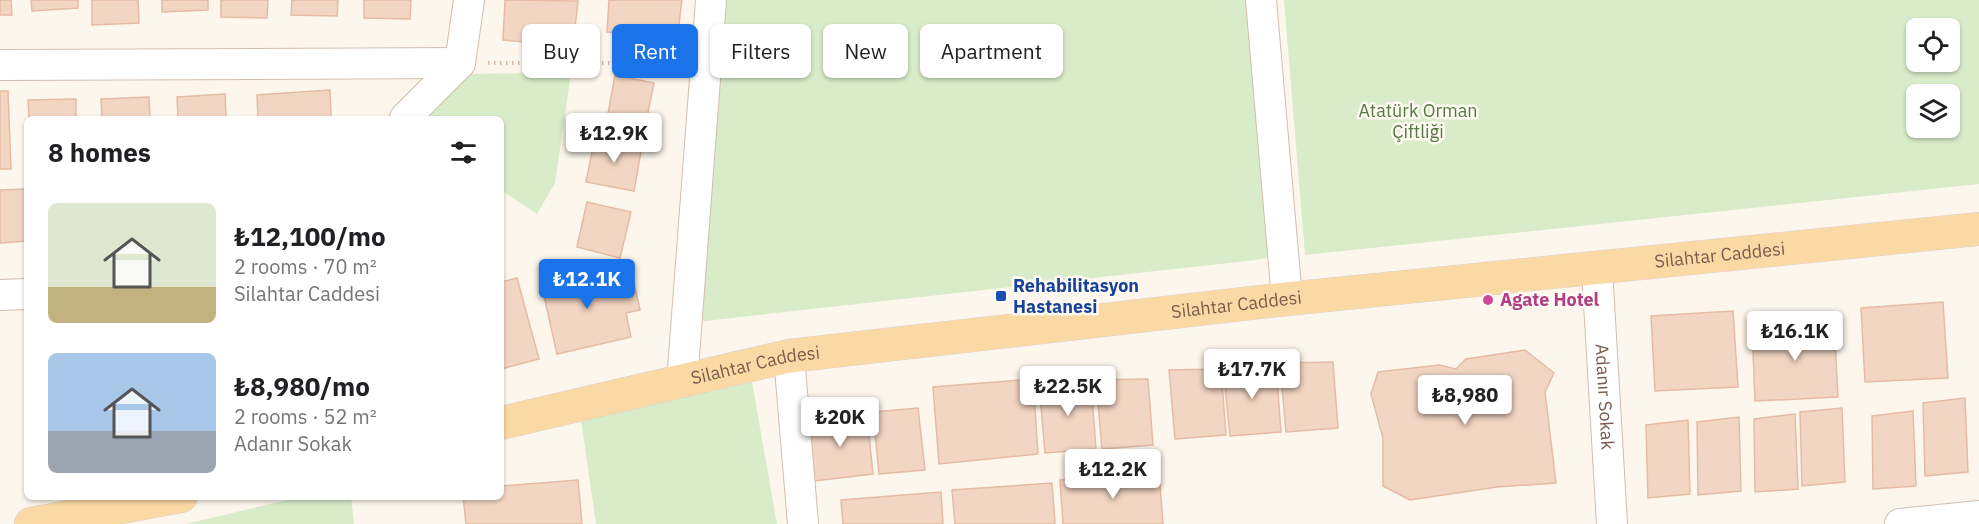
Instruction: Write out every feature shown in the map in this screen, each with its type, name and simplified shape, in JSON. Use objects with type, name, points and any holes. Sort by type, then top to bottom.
[{"type":"main road","name":"Silahtar Caddesi","points":[[504,422],[789,356],[1287,299],[1979,229]]},
{"type":"main road","points":[[31,524],[160,500]]},
{"type":"street","points":[[407,116],[460,63],[469,0]]},
{"type":"street","points":[[682,382],[711,0]]},
{"type":"street","points":[[1261,0],[1287,299]]},
{"type":"street","points":[[0,65],[460,63]]},
{"type":"street","name":"Adanır Sokak","points":[[1597,269],[1612,524]]},
{"type":"street","points":[[0,295],[24,294]]},
{"type":"street","points":[[789,356],[803,524]]},
{"type":"street","points":[[1900,524],[1979,516]]},
{"type":"path","points":[[460,63],[706,64]]},
{"type":"green space","points":[[711,0],[1261,0],[1283,255],[1256,260],[686,323]]},
{"type":"green space","name":"Atatürk Orman Çiftliği","points":[[1284,0],[1979,0],[1979,184],[1305,255]]},
{"type":"green space","points":[[522,73],[522,78],[570,78],[555,183],[537,214],[504,192],[504,116],[426,116],[463,74]]},
{"type":"green space","points":[[752,382],[777,524],[596,524],[581,420]]},
{"type":"green space","points":[[286,500],[351,500],[354,524],[186,524]]},
{"type":"building","points":[[0,0],[11,0],[12,15],[0,15]]},
{"type":"building","points":[[31,0],[78,0],[78,8],[32,11]]},
{"type":"building","points":[[92,0],[138,0],[139,23],[92,25]]},
{"type":"building","points":[[162,0],[208,0],[208,10],[162,12]]},
{"type":"building","points":[[221,0],[268,0],[267,18],[221,17]]},
{"type":"building","points":[[292,0],[338,0],[337,16],[291,15]]},
{"type":"building","points":[[364,0],[411,0],[410,19],[364,18]]},
{"type":"building","points":[[505,0],[578,1],[575,24],[522,24],[522,42],[503,40]]},
{"type":"building","points":[[609,0],[682,0],[679,24],[612,24],[612,32],[607,32]]},
{"type":"building","points":[[614,78],[630,78],[654,83],[645,127],[607,119]]},
{"type":"building","points":[[330,90],[331,116],[258,116],[257,95]]},
{"type":"building","points":[[0,91],[8,91],[11,169],[0,169]]},
{"type":"building","points":[[225,94],[226,116],[178,116],[177,97]]},
{"type":"building","points":[[149,97],[150,116],[102,116],[101,99]]},
{"type":"building","points":[[76,99],[76,116],[29,116],[28,100]]},
{"type":"building","points":[[595,137],[642,146],[634,191],[586,182]]},
{"type":"building","points":[[24,189],[24,241],[0,243],[0,190]]},
{"type":"building","points":[[587,202],[631,212],[620,258],[577,247]]},
{"type":"building","points":[[582,270],[584,281],[601,278],[602,283],[619,279],[620,286],[634,283],[640,310],[626,313],[631,337],[557,354],[540,278]]},
{"type":"building","points":[[517,278],[539,359],[504,368],[504,281]]},
{"type":"building","points":[[1943,302],[1948,378],[1865,382],[1861,308]]},
{"type":"building","points":[[1733,311],[1738,387],[1655,391],[1651,316]]},
{"type":"building","points":[[1834,321],[1838,397],[1755,401],[1752,327]]},
{"type":"building","points":[[1525,350],[1554,373],[1545,392],[1556,483],[1497,487],[1410,500],[1383,486],[1383,438],[1371,394],[1378,372],[1439,365],[1456,369],[1466,359]]},
{"type":"building","points":[[1333,362],[1338,428],[1286,432],[1280,363]]},
{"type":"building","points":[[1276,366],[1281,432],[1230,436],[1223,367]]},
{"type":"building","points":[[1221,369],[1226,435],[1175,439],[1169,370]]},
{"type":"building","points":[[1033,379],[1038,454],[939,464],[933,387]]},
{"type":"building","points":[[1148,379],[1153,445],[1102,449],[1096,380]]},
{"type":"building","points":[[1091,383],[1096,449],[1045,453],[1039,384]]},
{"type":"building","points":[[1965,398],[1968,472],[1925,476],[1923,403]]},
{"type":"building","points":[[918,408],[925,470],[879,474],[873,412]]},
{"type":"building","points":[[1842,408],[1845,482],[1802,486],[1800,412]]},
{"type":"building","points":[[1913,411],[1916,486],[1873,489],[1872,416]]},
{"type":"building","points":[[1795,414],[1798,489],[1755,492],[1754,419]]},
{"type":"building","points":[[867,416],[873,474],[814,481],[807,422]]},
{"type":"building","points":[[1739,417],[1741,491],[1698,495],[1697,422]]},
{"type":"building","points":[[1688,420],[1690,494],[1648,498],[1646,425]]},
{"type":"building","points":[[1159,472],[1163,524],[1063,524],[1060,480]]},
{"type":"building","points":[[578,480],[582,524],[466,524],[463,500],[504,500],[504,486]]},
{"type":"building","points":[[1052,483],[1055,524],[955,524],[952,490]]},
{"type":"building","points":[[941,492],[943,524],[843,524],[841,500]]},
{"type":"place","name":"Rehabilitasyon Hastanesi","points":[[1001,296]]},
{"type":"place","name":"Agate Hotel","points":[[1488,300]]}]
